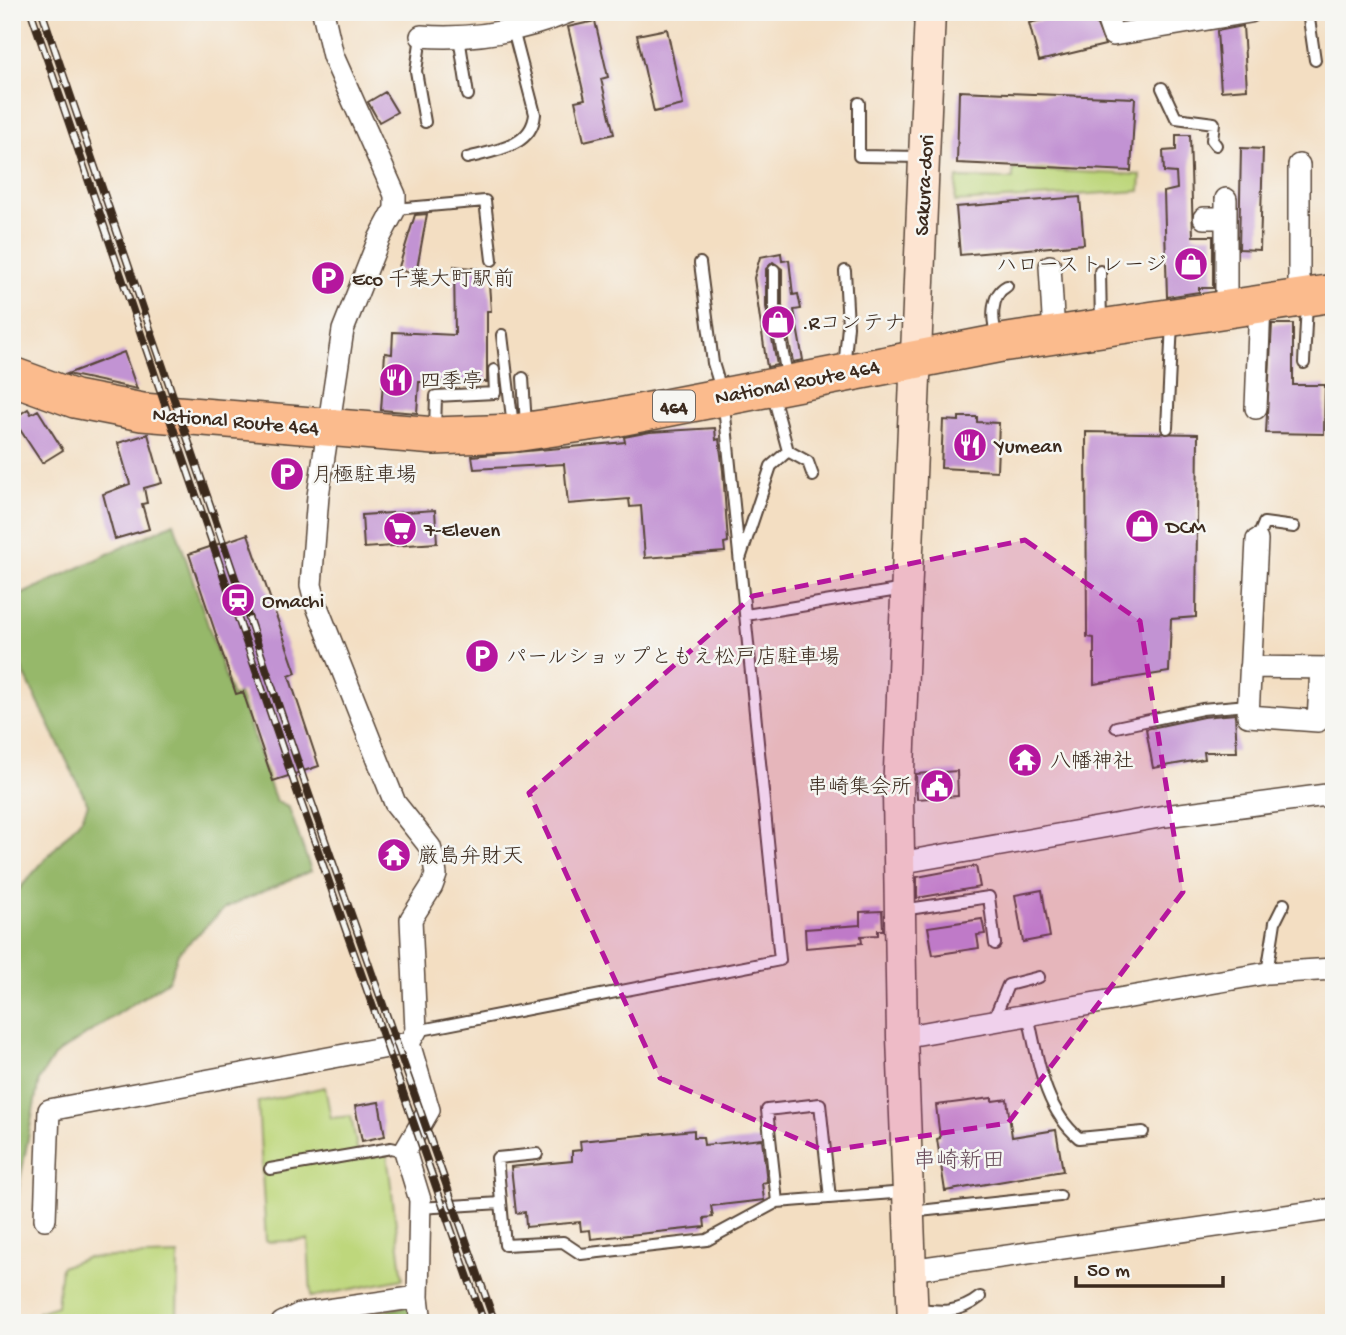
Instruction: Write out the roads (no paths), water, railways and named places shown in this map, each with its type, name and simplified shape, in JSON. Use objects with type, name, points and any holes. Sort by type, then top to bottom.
[{"type":"highway","name":"National Route 464","points":[[12,376],[75,399],[142,412],[435,436],[520,432],[609,419],[1001,343],[1313,296]]},
{"type":"street","points":[[323,12],[332,56],[351,102],[390,177],[395,209],[379,239],[343,330],[318,496],[311,585],[316,604],[395,803],[430,847],[434,861],[436,875],[432,886],[411,919],[412,1037],[429,1110],[405,1151],[419,1208],[418,1297],[421,1323]]},
{"type":"street","points":[[421,36],[459,37],[513,30],[534,26],[569,12]]},
{"type":"street","name":"Sakura-dori","points":[[912,1315],[902,1037],[899,770],[906,675],[904,589],[930,12]]},
{"type":"street","points":[[1105,12],[1113,35],[1250,12]]},
{"type":"street","points":[[1299,165],[1313,296]]},
{"type":"street","points":[[1204,218],[1226,209],[1243,306],[1256,408]]},
{"type":"street","points":[[1050,266],[1054,334]]},
{"type":"street","points":[[1250,667],[1328,668],[1318,721],[1248,716],[1248,705],[1250,667],[1257,540]]},
{"type":"street","points":[[899,863],[1165,816],[1334,794]]},
{"type":"street","points":[[902,1037],[1267,973],[1334,969]]},
{"type":"street","points":[[45,1219],[50,1110],[412,1037]]},
{"type":"street","points":[[910,1270],[1334,1209]]},
{"type":"street","points":[[282,1323],[300,1314],[418,1297]]},
{"type":"lane","points":[[1308,12],[1314,60]]},
{"type":"lane","points":[[467,158],[504,149],[523,139],[534,127],[535,114],[513,30]]},
{"type":"lane","points":[[421,36],[416,71],[425,122]]},
{"type":"lane","points":[[459,37],[468,94]]},
{"type":"lane","points":[[1162,88],[1176,118],[1214,122],[1212,141],[1216,145]]},
{"type":"lane","points":[[859,103],[859,156],[924,157]]},
{"type":"lane","points":[[395,209],[485,201],[492,260]]},
{"type":"lane","points":[[412,1037],[780,960],[723,396],[713,363],[700,263]]},
{"type":"lane","points":[[774,270],[779,384],[788,451]]},
{"type":"lane","points":[[845,271],[848,326],[845,372]]},
{"type":"lane","points":[[1100,271],[1101,327]]},
{"type":"lane","points":[[1001,343],[996,335],[993,302],[998,290],[1006,286]]},
{"type":"lane","points":[[1304,363],[1313,296]]},
{"type":"lane","points":[[1167,428],[1172,316]]},
{"type":"lane","points":[[502,335],[520,432]]},
{"type":"lane","points":[[435,436],[436,396],[495,393],[494,370]]},
{"type":"lane","points":[[520,432],[523,378]]},
{"type":"lane","points":[[738,565],[771,466],[788,451]]},
{"type":"lane","points":[[788,451],[808,462],[813,476]]},
{"type":"lane","points":[[1257,540],[1264,523],[1294,527]]},
{"type":"lane","points":[[746,615],[904,589]]},
{"type":"lane","points":[[1116,727],[1202,709],[1248,705]]},
{"type":"lane","points":[[900,910],[989,897],[995,944]]},
{"type":"lane","points":[[1267,973],[1275,922],[1284,904]]},
{"type":"lane","points":[[993,1021],[1008,985],[1039,977]]},
{"type":"lane","points":[[1028,1015],[1043,1082],[1065,1126],[1079,1138],[1143,1132]]},
{"type":"lane","points":[[777,1202],[767,1110],[820,1104],[830,1198]]},
{"type":"lane","points":[[270,1169],[391,1148],[405,1151]]},
{"type":"lane","points":[[537,1154],[497,1158],[505,1245],[563,1242],[581,1254],[707,1240],[777,1202],[830,1198],[906,1202],[1060,1196]]},
{"type":"lane","points":[[419,1208],[501,1203]]},
{"type":"lane","points":[[912,1315],[949,1312],[964,1308],[980,1297]]},
{"type":"railway","points":[[31,12],[298,794],[484,1323]]},
{"type":"railway","points":[[42,12],[307,789],[495,1323]]},
{"type":"place","name":"ハローストレージ","points":[[1191,264]]},
{"type":"place","name":"Eco 千葉大町駅前","points":[[328,278]]},
{"type":"place","name":".Rコンテナ","points":[[778,322]]},
{"type":"place","name":"四季亭","points":[[396,380]]},
{"type":"place","name":"Yumean","points":[[970,445]]},
{"type":"place","name":"月極駐車場","points":[[287,474]]},
{"type":"place","name":"DCM","points":[[1142,526]]},
{"type":"place","name":"7-Eleven","points":[[400,529]]},
{"type":"place","name":"Omachi","points":[[238,600]]},
{"type":"place","name":"パールショップともえ松戸店駐車場","points":[[482,656]]},
{"type":"place","name":"八幡神社","points":[[1025,760]]},
{"type":"place","name":"串崎集会所","points":[[937,786]]},
{"type":"place","name":"厳島弁財天","points":[[394,855]]},
{"type":"district","name":"串崎新田","points":[[959,1159]]}]
